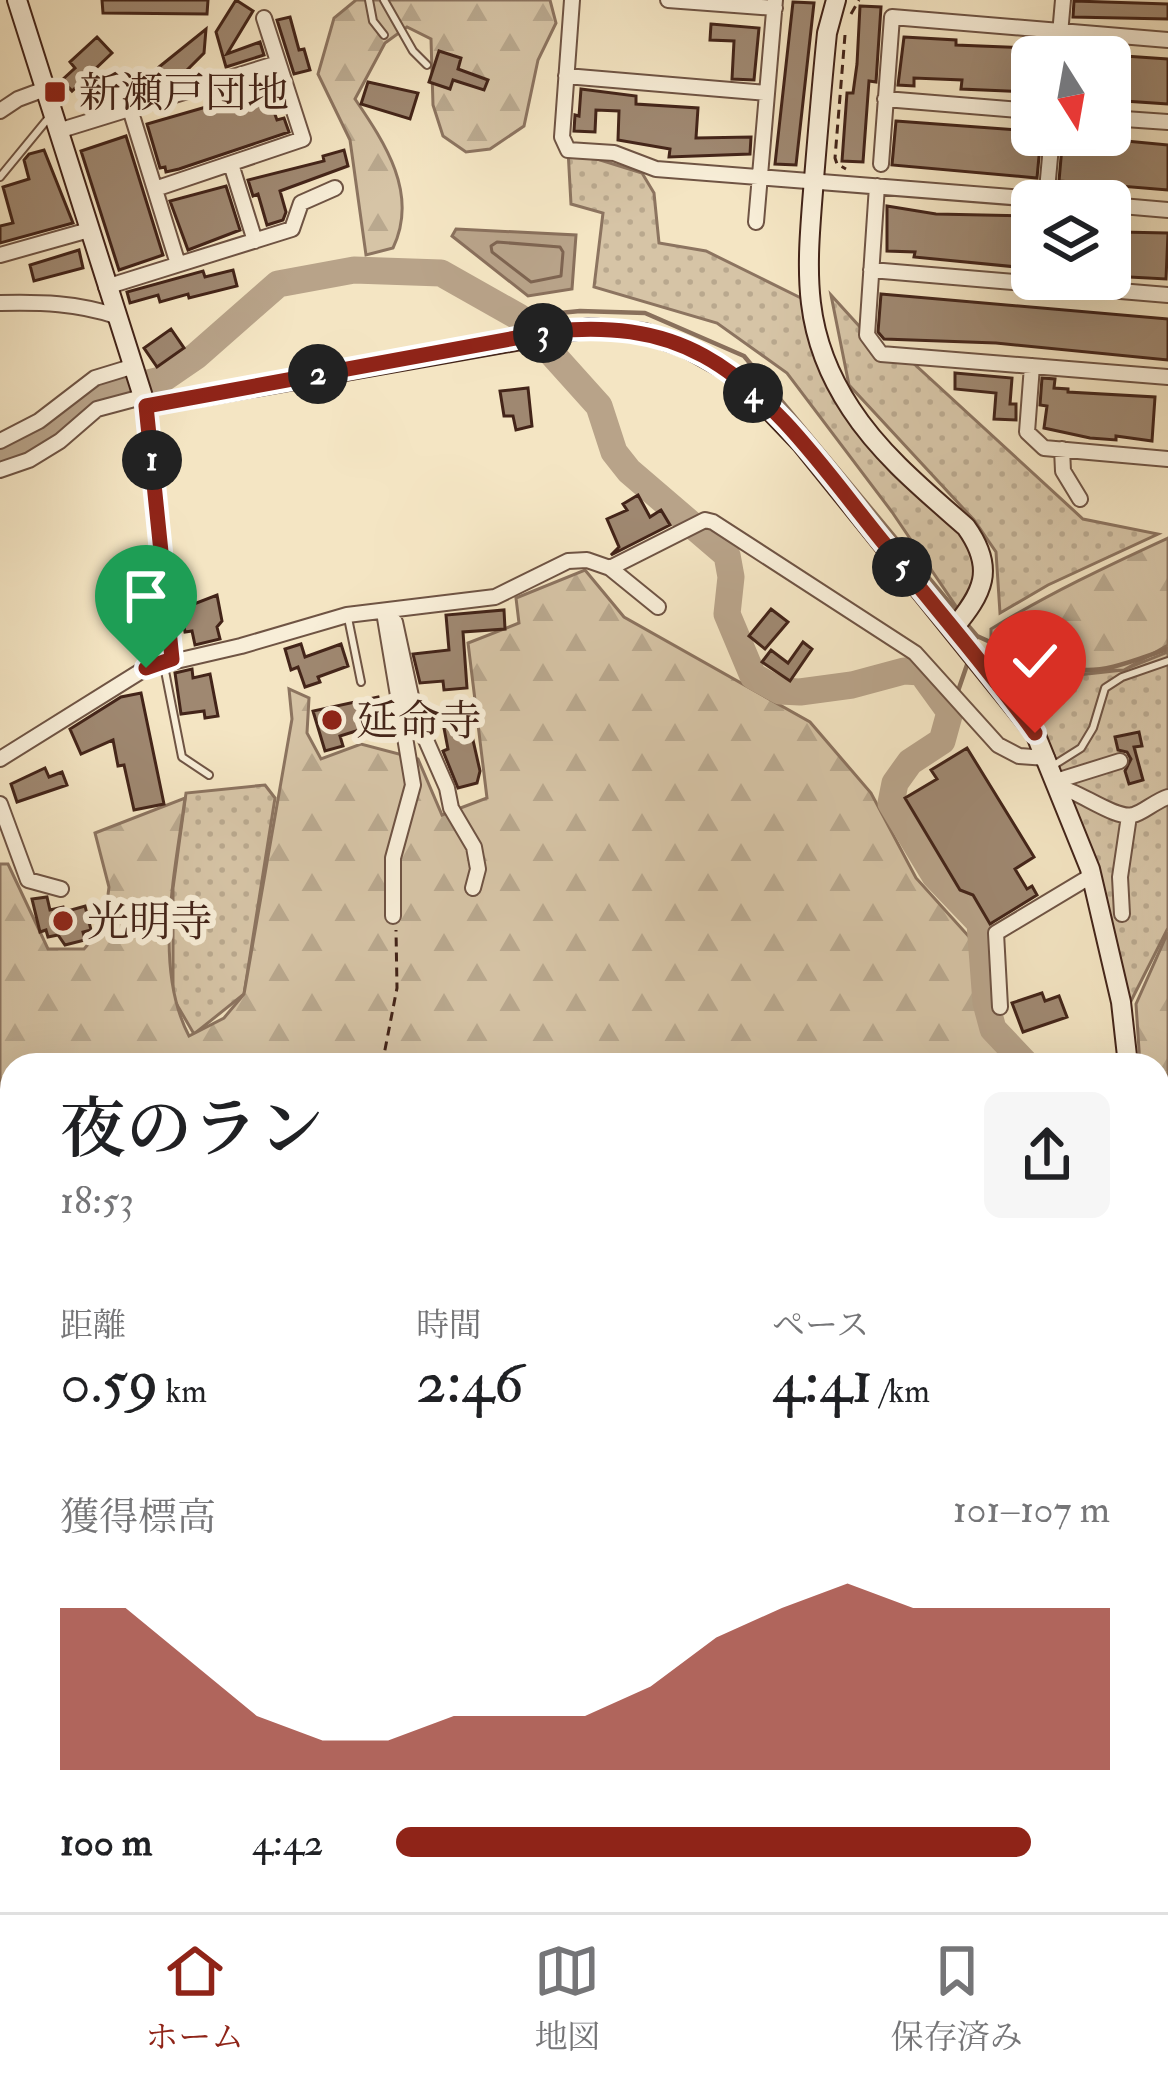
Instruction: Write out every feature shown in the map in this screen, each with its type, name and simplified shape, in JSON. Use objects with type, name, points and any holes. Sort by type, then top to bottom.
[{"type":"street","points":[[17,0],[144,401],[168,661]]},
{"type":"street","points":[[572,0],[562,136],[568,150],[614,153],[656,169],[1011,197]]},
{"type":"street","points":[[668,0],[775,4],[756,222]]},
{"type":"street","points":[[836,0],[827,33],[806,282],[823,358],[852,412],[880,447],[976,541],[984,581],[960,627]]},
{"type":"street","points":[[1060,36],[1063,0]]},
{"type":"street","points":[[881,164],[892,17],[1168,40]]},
{"type":"street","points":[[155,189],[303,139],[263,18]]},
{"type":"street","points":[[55,122],[130,109],[278,63]]},
{"type":"street","points":[[566,76],[767,93]]},
{"type":"street","points":[[0,111],[45,89]]},
{"type":"street","points":[[885,99],[1011,109]]},
{"type":"street","points":[[130,109],[178,264]]},
{"type":"street","points":[[1131,119],[1168,122]]},
{"type":"street","points":[[231,164],[255,241]]},
{"type":"street","points":[[877,186],[867,335],[881,354],[1168,377]]},
{"type":"street","points":[[106,286],[292,229],[301,203],[335,188]]},
{"type":"street","points":[[1131,207],[1168,210]]},
{"type":"street","points":[[0,255],[88,230]]},
{"type":"street","points":[[871,270],[1011,279]]},
{"type":"street","points":[[1131,291],[1168,295]]},
{"type":"street","points":[[0,303],[87,306],[116,316]]},
{"type":"street","points":[[0,470],[29,460],[60,441],[97,409],[554,331],[589,328],[644,334],[685,346],[728,371],[801,442],[960,627],[980,662],[1035,733],[1091,876],[1120,1002],[1126,1053]]},
{"type":"street","points":[[1032,366],[1027,433],[1045,448],[1168,459]]},
{"type":"street","points":[[0,441],[39,421],[95,377],[133,372]]},
{"type":"street","points":[[1062,449],[1063,471],[1080,499]]},
{"type":"street","points":[[610,568],[695,525],[712,522],[915,653],[998,746],[1053,773],[1115,814],[1129,816],[1168,797]]},
{"type":"street","points":[[0,759],[146,668],[347,615],[495,596],[568,561],[587,560],[610,568],[658,607]]},
{"type":"street","points":[[388,612],[415,715],[451,808],[474,847],[478,869],[473,888]]},
{"type":"street","points":[[388,612],[413,784],[393,858],[393,916]]},
{"type":"street","points":[[1053,773],[1120,760]]},
{"type":"street","points":[[0,804],[28,880],[61,889]]},
{"type":"street","points":[[1122,914],[1120,877],[1129,816]]},
{"type":"street","points":[[1000,1007],[996,934],[1091,876]]},
{"type":"lane","points":[[368,0],[373,21],[384,34]]},
{"type":"lane","points":[[384,0],[413,51],[427,65]]},
{"type":"lane","points":[[0,177],[55,122]]},
{"type":"lane","points":[[347,615],[361,682]]},
{"type":"lane","points":[[168,661],[182,757],[208,775]]},
{"type":"lane","points":[[1053,773],[1081,748],[1106,688],[1122,677],[1168,661]]},
{"type":"path","points":[[858,170],[844,169],[836,158],[845,34],[859,0]]},
{"type":"path","points":[[384,1053],[398,965],[393,916]]},
{"type":"green space","points":[[356,0],[550,0],[556,23],[538,60],[524,126],[490,149],[466,152],[443,136],[433,105],[431,39],[407,27],[385,43],[355,99],[387,151],[402,208],[393,248],[366,255],[350,140],[318,74],[334,18]]},
{"type":"green space","points":[[568,150],[642,173],[654,193],[659,243],[706,251],[803,299],[843,397],[976,541],[979,577],[960,612],[787,373],[717,323],[594,287],[603,213],[571,204]]},
{"type":"green space","points":[[831,295],[883,361],[912,362],[1083,519],[1158,534],[1000,613],[996,552],[974,520],[849,385]]},
{"type":"green space","points":[[1168,538],[1168,645],[1124,670],[1059,672],[991,645],[991,629]]},
{"type":"green space","points":[[585,570],[624,617],[810,722],[871,793],[916,878],[972,940],[1007,1053],[0,1053],[0,864],[8,864],[48,949],[84,949],[104,926],[109,887],[95,833],[185,798],[172,888],[172,980],[189,1036],[224,1018],[244,994],[292,719],[289,689],[309,698],[307,733],[321,759],[361,744],[418,759],[442,815],[487,798],[468,643],[519,623],[516,598]]},
{"type":"green space","points":[[1168,652],[1168,928],[1130,1003],[1079,818],[1040,728],[1060,677],[1123,670]]},
{"type":"green space","points":[[265,785],[275,798],[244,994],[194,1034],[173,998],[173,888],[186,793]]},
{"type":"green space","points":[[1168,932],[1168,1053],[1139,1053],[1136,1004]]},
{"type":"water","points":[[456,229],[576,235],[572,289],[528,296],[452,236]]},
{"type":"building","points":[[102,0],[208,0],[207,14],[103,13]]},
{"type":"building","points":[[236,0],[253,11],[227,54],[260,42],[264,55],[226,67],[216,32]]},
{"type":"building","points":[[1074,1],[1168,4],[1168,19],[1073,17]]},
{"type":"building","points":[[793,2],[814,3],[796,165],[775,164]]},
{"type":"building","points":[[860,6],[881,7],[876,82],[869,81],[863,162],[842,161],[847,93],[853,93],[857,64]]},
{"type":"building","points":[[290,17],[310,70],[294,74],[277,20]]},
{"type":"building","points":[[711,24],[759,28],[754,80],[732,79],[734,41],[710,40]]},
{"type":"building","points":[[206,29],[204,53],[174,83],[159,67]]},
{"type":"building","points":[[97,37],[112,53],[72,91],[62,80],[75,68],[70,62]]},
{"type":"building","points":[[904,37],[1011,47],[1011,91],[961,89],[962,80],[914,78],[914,86],[898,85]]},
{"type":"building","points":[[439,51],[461,58],[458,69],[488,80],[484,90],[453,80],[450,89],[429,82]]},
{"type":"building","points":[[1131,56],[1168,59],[1168,104],[1131,101]]},
{"type":"building","points":[[368,82],[418,93],[410,119],[361,104]]},
{"type":"building","points":[[273,83],[277,95],[269,98],[277,120],[284,118],[289,132],[179,169],[166,172],[165,167],[160,168],[147,124],[251,94]]},
{"type":"building","points":[[581,89],[636,96],[636,104],[698,108],[696,138],[751,137],[750,154],[669,157],[670,149],[618,140],[619,111],[596,110],[595,132],[574,131]]},
{"type":"building","points":[[896,121],[1011,129],[1011,156],[1039,156],[1037,178],[892,165]]},
{"type":"building","points":[[126,136],[163,255],[119,270],[81,151]]},
{"type":"building","points":[[1131,141],[1168,145],[1168,190],[1131,187],[1131,180],[1059,180],[1061,156],[1131,156]]},
{"type":"building","points":[[44,150],[73,223],[0,243],[0,226],[13,223],[3,187],[29,179],[24,160]]},
{"type":"building","points":[[344,150],[348,166],[280,191],[286,212],[283,220],[267,225],[258,194],[253,196],[248,180],[324,161],[323,156]]},
{"type":"building","points":[[226,186],[240,230],[188,250],[170,201]]},
{"type":"building","points":[[887,206],[936,214],[1011,216],[1011,266],[887,251]]},
{"type":"building","points":[[1131,232],[1168,233],[1166,279],[1131,277]]},
{"type":"building","points":[[79,250],[83,268],[34,281],[30,265]]},
{"type":"building","points":[[233,270],[237,286],[189,298],[188,294],[160,302],[158,295],[130,303],[127,292],[203,271],[205,277]]},
{"type":"building","points":[[881,294],[1168,319],[1168,360],[996,343],[884,339],[878,332]]},
{"type":"building","points":[[171,329],[184,348],[157,367],[144,348]]},
{"type":"building","points":[[955,373],[1012,378],[1010,404],[1016,404],[1016,420],[994,419],[996,393],[955,389]]},
{"type":"building","points":[[1042,378],[1055,379],[1054,388],[1068,392],[1155,397],[1152,441],[1090,438],[1044,428],[1047,406],[1040,405]]},
{"type":"building","points":[[528,388],[532,426],[516,430],[513,416],[504,416],[500,391]]},
{"type":"building","points":[[638,495],[650,517],[661,510],[670,525],[611,555],[619,547],[607,519],[627,510],[623,504]]},
{"type":"building","points":[[217,595],[220,639],[195,645],[192,631],[185,632],[181,609]]},
{"type":"building","points":[[771,609],[788,622],[765,649],[749,636]]},
{"type":"building","points":[[504,610],[505,629],[463,632],[467,688],[444,690],[443,681],[420,683],[413,654],[449,650],[446,615]]},
{"type":"building","points":[[803,642],[812,649],[790,681],[762,662],[771,650],[788,663]]},
{"type":"building","points":[[301,644],[305,657],[341,644],[348,666],[305,687],[298,667],[291,670],[285,649]]},
{"type":"building","points":[[192,669],[193,678],[210,674],[218,716],[205,718],[204,711],[181,714],[175,673]]},
{"type":"building","points":[[141,693],[164,804],[134,810],[113,740],[81,754],[70,729],[121,697]]},
{"type":"building","points":[[378,697],[385,722],[340,736],[343,746],[325,751],[313,711]]},
{"type":"building","points":[[468,718],[480,771],[477,783],[458,788],[443,751],[448,749],[443,723]]},
{"type":"building","points":[[1139,732],[1142,746],[1134,747],[1143,780],[1129,784],[1125,771],[1131,759],[1118,750],[1115,737]]},
{"type":"building","points":[[967,748],[1034,857],[1015,869],[1027,889],[1032,886],[1037,895],[990,924],[973,895],[960,890],[905,798],[937,779],[931,770]]},
{"type":"building","points":[[45,768],[49,777],[62,772],[67,785],[17,802],[11,784]]},
{"type":"building","name":"光明寺","points":[[47,897],[50,910],[85,906],[91,930],[83,932],[85,940],[65,945],[58,935],[48,937],[46,930],[40,932],[32,899]]},
{"type":"building","points":[[1042,993],[1045,1001],[1059,996],[1067,1017],[1023,1032],[1012,1003]]},
{"type":"waterway","points":[[0,458],[37,441],[79,406],[106,393],[161,380],[196,356],[278,284],[354,270],[441,273],[519,317],[599,406],[614,452],[629,471],[727,555],[731,577],[727,614],[753,676],[780,691],[800,692],[904,671],[921,672],[950,712],[942,741],[910,762],[895,783],[891,803],[935,876],[980,923],[986,1003],[993,1029],[1016,1053]]},
{"type":"waterway","points":[[519,317],[580,311],[645,313],[744,356],[958,613]]},
{"type":"waterway","points":[[965,622],[977,636]]},
{"type":"waterway","points":[[973,646],[977,636],[1038,660],[1087,670],[1168,649]]},
{"type":"waterway","points":[[958,691],[968,662]]},
{"type":"place","name":"新瀬戸団地","points":[[55,92]]},
{"type":"place","name":"延命寺","points":[[332,720]]},
{"type":"place","name":"光明寺","points":[[63,921]]},
{"type":"route","points":[[146,668],[172,659],[146,406],[554,331],[615,329],[685,346],[750,390],[801,442],[1035,733]]}]
